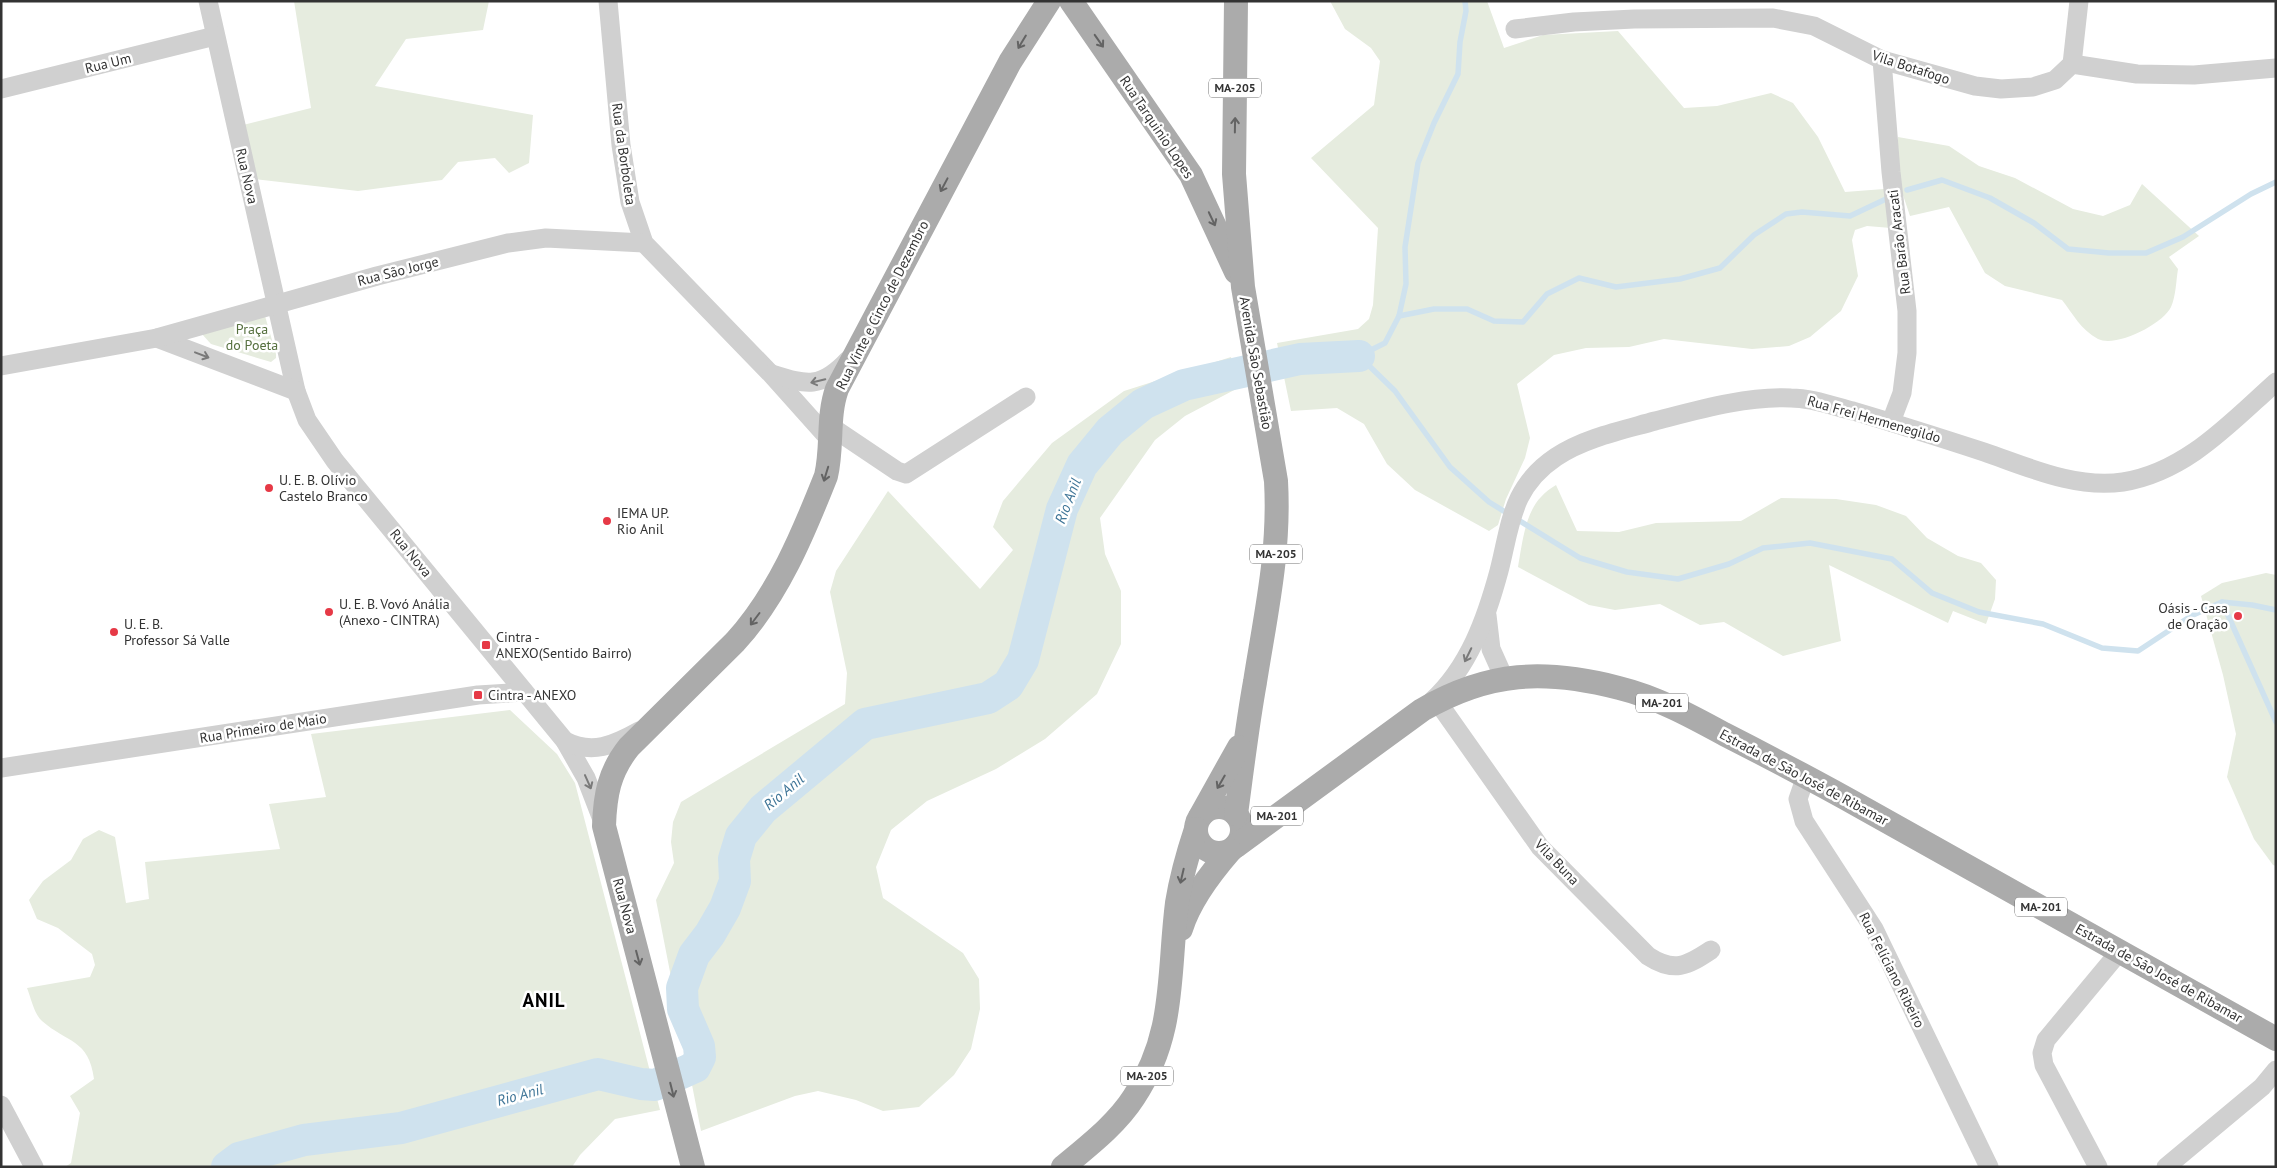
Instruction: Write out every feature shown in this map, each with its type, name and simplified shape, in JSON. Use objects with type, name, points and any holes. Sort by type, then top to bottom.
[{"type":"main road","name":"Rua Vinte e Cinco de Dezembro","points":[[604,826],[606,793],[612,771],[619,759],[647,727],[750,626],[775,591],[826,476],[830,458],[833,401],[856,352],[1010,62],[1049,1]]},
{"type":"main road","name":"Rua Tarquinio Lopes","points":[[1071,1],[1191,175],[1243,287]]},
{"type":"main road","name":"Avenida São Sebastião","points":[[1236,1],[1234,174],[1243,287],[1276,481],[1277,541],[1248,721],[1237,815]]},
{"type":"main road","points":[[1191,175],[1199,184],[1212,189],[1225,185],[1234,174]]},
{"type":"main road","name":"Estrada de São José de Ribamar","points":[[1233,849],[1429,706],[1467,688],[1504,678],[1549,676],[1620,688],[1652,698],[1686,714],[1806,776],[2276,1039]]},
{"type":"main road","name":"Avenida São Sebastião","points":[[1198,822],[1231,762],[1248,721]]},
{"type":"main road","name":"Estrada de São José de Ribamar","points":[[1237,815],[1273,812],[1318,786]]},
{"type":"main road","points":[[1233,849],[1216,854],[1204,848],[1196,837],[1198,822],[1207,810],[1221,807],[1237,815]]},
{"type":"main road","name":"MA-205","points":[[1174,955],[1190,908],[1204,883],[1233,849],[1242,832],[1237,815]]},
{"type":"main road","name":"MA-205","points":[[1063,1167],[1117,1118],[1145,1080],[1162,1040],[1174,955],[1180,886],[1198,822]]},
{"type":"main road","name":"Rua Nova","points":[[604,826],[682,1128],[694,1167]]},
{"type":"street","name":"Rua Nova","points":[[208,1],[296,391],[307,420],[335,461],[565,741],[586,778],[604,826]]},
{"type":"street","name":"Rua da Borboleta","points":[[608,1],[621,145],[630,202],[644,243],[830,433],[897,471],[906,474],[1026,397]]},
{"type":"street","points":[[2079,1],[2072,64],[2137,74],[2194,75],[2276,68]]},
{"type":"street","name":"Vila Botafogo","points":[[1515,29],[1574,22],[1626,19],[1773,18],[1814,26],[1882,60],[1976,86],[2008,90],[2033,87],[2055,80],[2072,64]]},
{"type":"street","name":"Rua Um","points":[[1,89],[215,36]]},
{"type":"street","name":"Rua Barão Aracati","points":[[1882,60],[1891,172],[1907,311],[1907,352],[1902,393],[1891,422]]},
{"type":"street","name":"Rua São Jorge","points":[[1,366],[157,338],[276,303],[508,243],[546,238],[644,243]]},
{"type":"street","points":[[157,338],[296,391]]},
{"type":"street","name":"Rua da Borboleta","points":[[771,374],[801,383],[821,381],[836,373],[856,352]]},
{"type":"street","name":"Rua Frei Hermenegildo","points":[[1429,706],[1463,666],[1487,610],[1515,504],[1535,474],[1567,450],[1580,444],[1642,425],[1708,409],[1774,398],[1796,398],[1891,422],[2064,478],[2094,483],[2123,482],[2154,474],[2190,456],[2206,445],[2276,382]]},
{"type":"street","name":"Rua Frei Hermenegildo","points":[[1487,610],[1491,648],[1504,678]]},
{"type":"street","name":"Rua Primeiro de Maio","points":[[1,768],[468,696],[524,692]]},
{"type":"street","name":"Vila Buna","points":[[1429,706],[1540,847],[1648,956],[1663,965],[1675,967],[1689,963],[1711,950]]},
{"type":"street","name":"Rua Vinte e Cinco de Dezembro","points":[[565,741],[582,748],[602,748],[620,742],[647,727]]},
{"type":"street","name":"Rua Felíciano Ribeiro","points":[[1806,776],[1798,799],[1804,821],[1874,929],[1989,1167]]},
{"type":"street","points":[[2098,1167],[2044,1065],[2042,1054],[2046,1040],[2120,951]]},
{"type":"street","points":[[2166,1167],[2262,1087],[2276,1070]]},
{"type":"street","points":[[1,1105],[34,1167]]},
{"type":"green space","points":[[294,1],[489,1],[483,30],[406,39],[375,86],[533,115],[529,163],[509,173],[495,158],[458,162],[442,180],[358,191],[254,179],[243,125],[311,108]]},
{"type":"green space","points":[[1330,1],[1487,1],[1504,48],[1543,35],[1618,31],[1684,108],[1717,106],[1771,93],[1793,103],[1818,137],[1845,192],[1884,189],[1891,228],[1867,226],[1855,230],[1852,240],[1858,276],[1841,311],[1810,337],[1789,346],[1752,349],[1664,339],[1629,347],[1586,348],[1554,355],[1517,384],[1530,438],[1525,458],[1506,499],[1498,525],[1489,531],[1415,490],[1387,464],[1364,424],[1337,408],[1291,411],[1277,343],[1358,329],[1369,319],[1373,305],[1378,228],[1311,158],[1374,105],[1380,61],[1371,48],[1345,29]]},
{"type":"green space","points":[[1898,137],[1949,146],[1979,166],[2015,178],[2073,209],[2103,216],[2130,205],[2142,184],[2199,236],[2169,257],[2178,269],[2171,307],[2159,320],[2138,333],[2106,341],[2098,339],[2087,331],[2062,300],[2005,286],[1985,273],[1949,207],[1910,216],[1897,177]]},
{"type":"green space","name":"Praça do Poeta","points":[[265,316],[276,354],[276,358],[271,362],[211,344],[201,333]]},
{"type":"green space","points":[[1231,357],[1238,388],[1185,416],[1155,440],[1100,518],[1105,554],[1121,591],[1121,644],[1097,694],[1045,739],[996,769],[927,801],[891,830],[876,867],[883,898],[963,953],[979,979],[980,1009],[971,1049],[954,1075],[919,1107],[883,1111],[856,1100],[818,1091],[795,1096],[701,1131],[656,900],[674,863],[671,842],[673,822],[681,802],[845,704],[847,673],[830,592],[836,571],[888,491],[980,589],[1013,550],[993,527],[1003,501],[1052,443],[1124,391]]},
{"type":"green space","points":[[1556,485],[1577,531],[1619,532],[1656,523],[1741,521],[1781,498],[1836,499],[1876,505],[1906,516],[1927,538],[1958,556],[1981,563],[1996,580],[1995,599],[1986,624],[1953,611],[1948,623],[1829,565],[1841,641],[1783,656],[1724,622],[1700,625],[1660,604],[1615,610],[1589,605],[1518,567],[1525,530],[1531,512],[1543,495]]},
{"type":"green space","points":[[2266,573],[2276,575],[2276,866],[2273,865],[2254,839],[2227,777],[2236,734],[2223,675],[2201,596],[2222,583]]},
{"type":"green space","points":[[510,710],[557,754],[575,783],[660,1110],[615,1119],[580,1155],[572,1167],[65,1167],[71,1163],[80,1113],[70,1096],[94,1079],[87,1056],[82,1049],[39,1018],[27,988],[90,977],[95,965],[92,954],[58,928],[37,919],[29,900],[43,881],[71,860],[83,839],[99,830],[115,837],[126,903],[149,899],[145,862],[280,849],[269,804],[326,797],[311,734]]},
{"type":"waterway","points":[[1465,1],[1466,11],[1460,42],[1458,74],[1434,123],[1418,163],[1405,247],[1406,284],[1399,316],[1385,343],[1359,356],[1395,391],[1450,467],[1489,502],[1580,558],[1627,572],[1678,579],[1729,564],[1763,548],[1810,543],[1892,559],[1932,593],[1979,612],[2043,624],[2102,648],[2138,651],[2191,616],[2222,602],[2276,610]]},
{"type":"waterway","points":[[1907,190],[1942,180],[1990,198],[2034,223],[2068,249],[2109,253],[2146,253],[2183,237],[2251,194],[2276,182]]},
{"type":"waterway","points":[[1399,316],[1434,309],[1467,309],[1494,321],[1523,322],[1547,294],[1579,278],[1616,287],[1680,279],[1720,268],[1754,235],[1786,214],[1802,212],[1850,216],[1886,199]]},
{"type":"waterway","name":"Rio Anil","points":[[227,1167],[239,1158],[304,1140],[401,1128],[598,1074],[641,1084],[655,1085],[695,1067],[700,1057],[699,1046],[683,1009],[682,988],[694,955],[710,934],[725,908],[735,881],[734,859],[741,836],[763,809],[865,724],[988,698],[1008,685],[1023,660],[1062,509],[1082,465],[1110,431],[1143,404],[1184,385],[1300,359],[1359,356]]},
{"type":"waterway","points":[[2222,602],[2276,722]]},
{"type":"place","name":"U. E. B. Olívio Castelo Branco","points":[[269,488]]},
{"type":"place","name":"IEMA UP. Rio Anil","points":[[607,521]]},
{"type":"place","name":"U. E. B. Vovó Anália (Anexo - CINTRA)","points":[[329,612]]},
{"type":"place","name":"Oásis - Casa de Oração","points":[[2238,616]]},
{"type":"place","name":"U. E. B. Professor Sá Valle","points":[[114,632]]},
{"type":"place","name":"Cintra - ANEXO(Sentido Bairro)","points":[[486,645]]},
{"type":"place","name":"Cintra - ANEXO","points":[[478,695]]},
{"type":"district","name":"ANIL","points":[[544,1000]]}]
